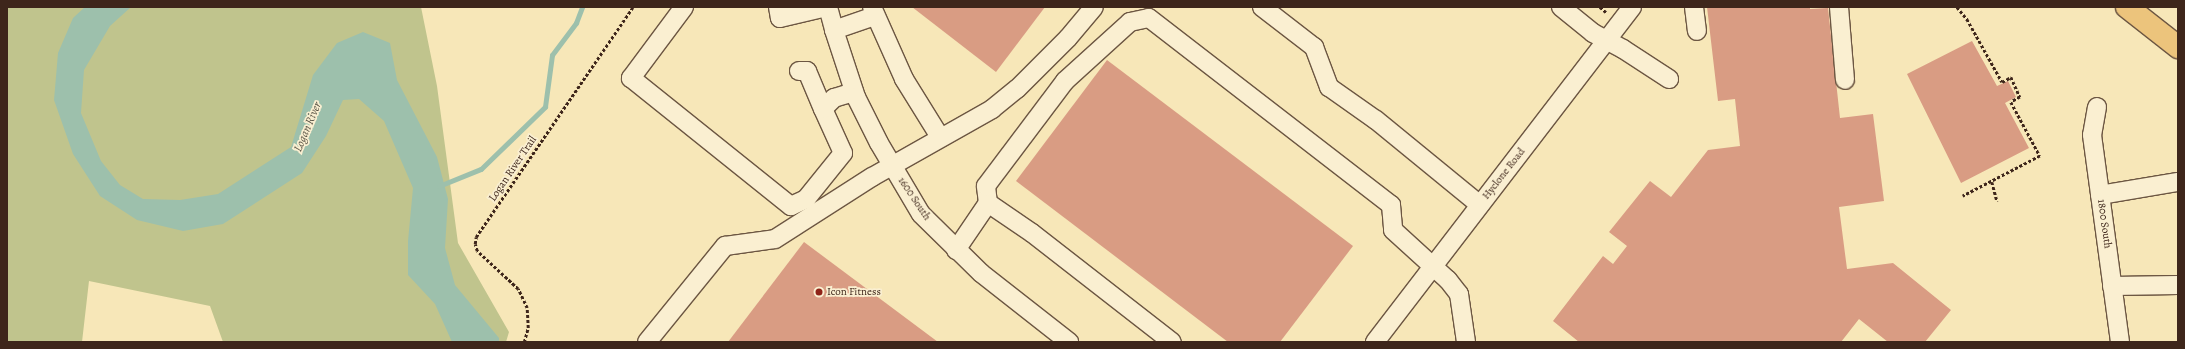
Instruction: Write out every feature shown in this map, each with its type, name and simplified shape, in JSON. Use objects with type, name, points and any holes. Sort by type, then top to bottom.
[{"type":"highway","points":[[2127,7],[2178,46]]},
{"type":"street","points":[[684,7],[630,78],[791,206],[806,199],[843,153],[807,71],[799,71]]},
{"type":"street","points":[[778,7],[780,18],[828,7]]},
{"type":"street","name":"1600 South","points":[[828,7],[854,92],[879,143],[921,214],[981,273],[1069,342]]},
{"type":"street","points":[[647,342],[725,246],[775,239],[940,137],[992,109],[1016,89],[1068,38],[1094,7]]},
{"type":"street","points":[[1262,7],[1314,47],[1329,87],[1376,120],[1480,205]]},
{"type":"street","points":[[1561,7],[1592,33],[1670,79]]},
{"type":"street","name":"Hyclone Road","points":[[1375,342],[1632,7]]},
{"type":"street","points":[[1694,7],[1697,31]]},
{"type":"street","points":[[1839,7],[1845,80]]},
{"type":"street","points":[[834,30],[873,12],[904,79],[940,137]]},
{"type":"street","points":[[956,250],[988,203],[986,186],[1065,81],[1130,22],[1149,18],[1391,205],[1393,230],[1448,280],[1458,294],[1466,342]]},
{"type":"street","points":[[823,110],[834,98],[854,92]]},
{"type":"street","name":"1800 South","points":[[2097,107],[2092,135],[2120,342]]},
{"type":"street","points":[[2100,194],[2178,182]]},
{"type":"street","points":[[988,203],[1032,233],[1172,342]]},
{"type":"street","points":[[2112,286],[2178,285]]},
{"type":"path","name":"Logan River Trail","points":[[524,342],[528,328],[527,308],[518,289],[477,251],[475,244],[476,237],[633,7]]},
{"type":"path","points":[[1600,7],[1606,12]]},
{"type":"path","points":[[1957,7],[1967,19],[2002,82],[2011,77],[2020,97],[2011,102],[2040,156],[1963,196]]},
{"type":"path","points":[[1992,182],[1997,201]]},
{"type":"green space","points":[[7,7],[421,7],[437,86],[458,243],[509,332],[506,342],[223,342],[210,306],[89,281],[82,342],[7,342]]},
{"type":"water","name":"Logan River","points":[[85,7],[131,7],[110,26],[84,70],[81,113],[101,161],[120,185],[143,199],[180,200],[218,194],[291,147],[313,75],[337,43],[363,32],[390,43],[397,80],[437,157],[448,199],[445,248],[455,285],[499,338],[499,342],[452,342],[435,304],[408,275],[408,241],[413,188],[384,121],[359,99],[343,100],[326,136],[302,173],[223,224],[183,231],[137,220],[100,196],[73,154],[54,100],[58,53],[73,18]]},
{"type":"building","points":[[912,7],[1045,7],[996,72]]},
{"type":"building","points":[[1707,7],[1828,8],[1840,118],[1873,114],[1884,201],[1839,207],[1847,269],[1893,263],[1951,310],[1925,342],[1888,342],[1859,319],[1841,342],[1579,342],[1553,321],[1603,256],[1613,264],[1627,246],[1609,232],[1650,181],[1671,197],[1708,150],[1740,146],[1735,99],[1718,101]]},
{"type":"building","points":[[1972,41],[1997,86],[2008,81],[2016,97],[2005,103],[2029,148],[1961,183],[1907,74]]},
{"type":"building","points":[[1107,60],[1353,246],[1280,342],[1228,342],[1016,181]]},
{"type":"building","name":"Icon Fitness","points":[[804,242],[938,342],[728,342]]},
{"type":"waterway","points":[[439,186],[481,169],[545,107],[552,55],[576,23],[582,7]]},
{"type":"place","name":"Icon Fitness","points":[[819,292]]}]
